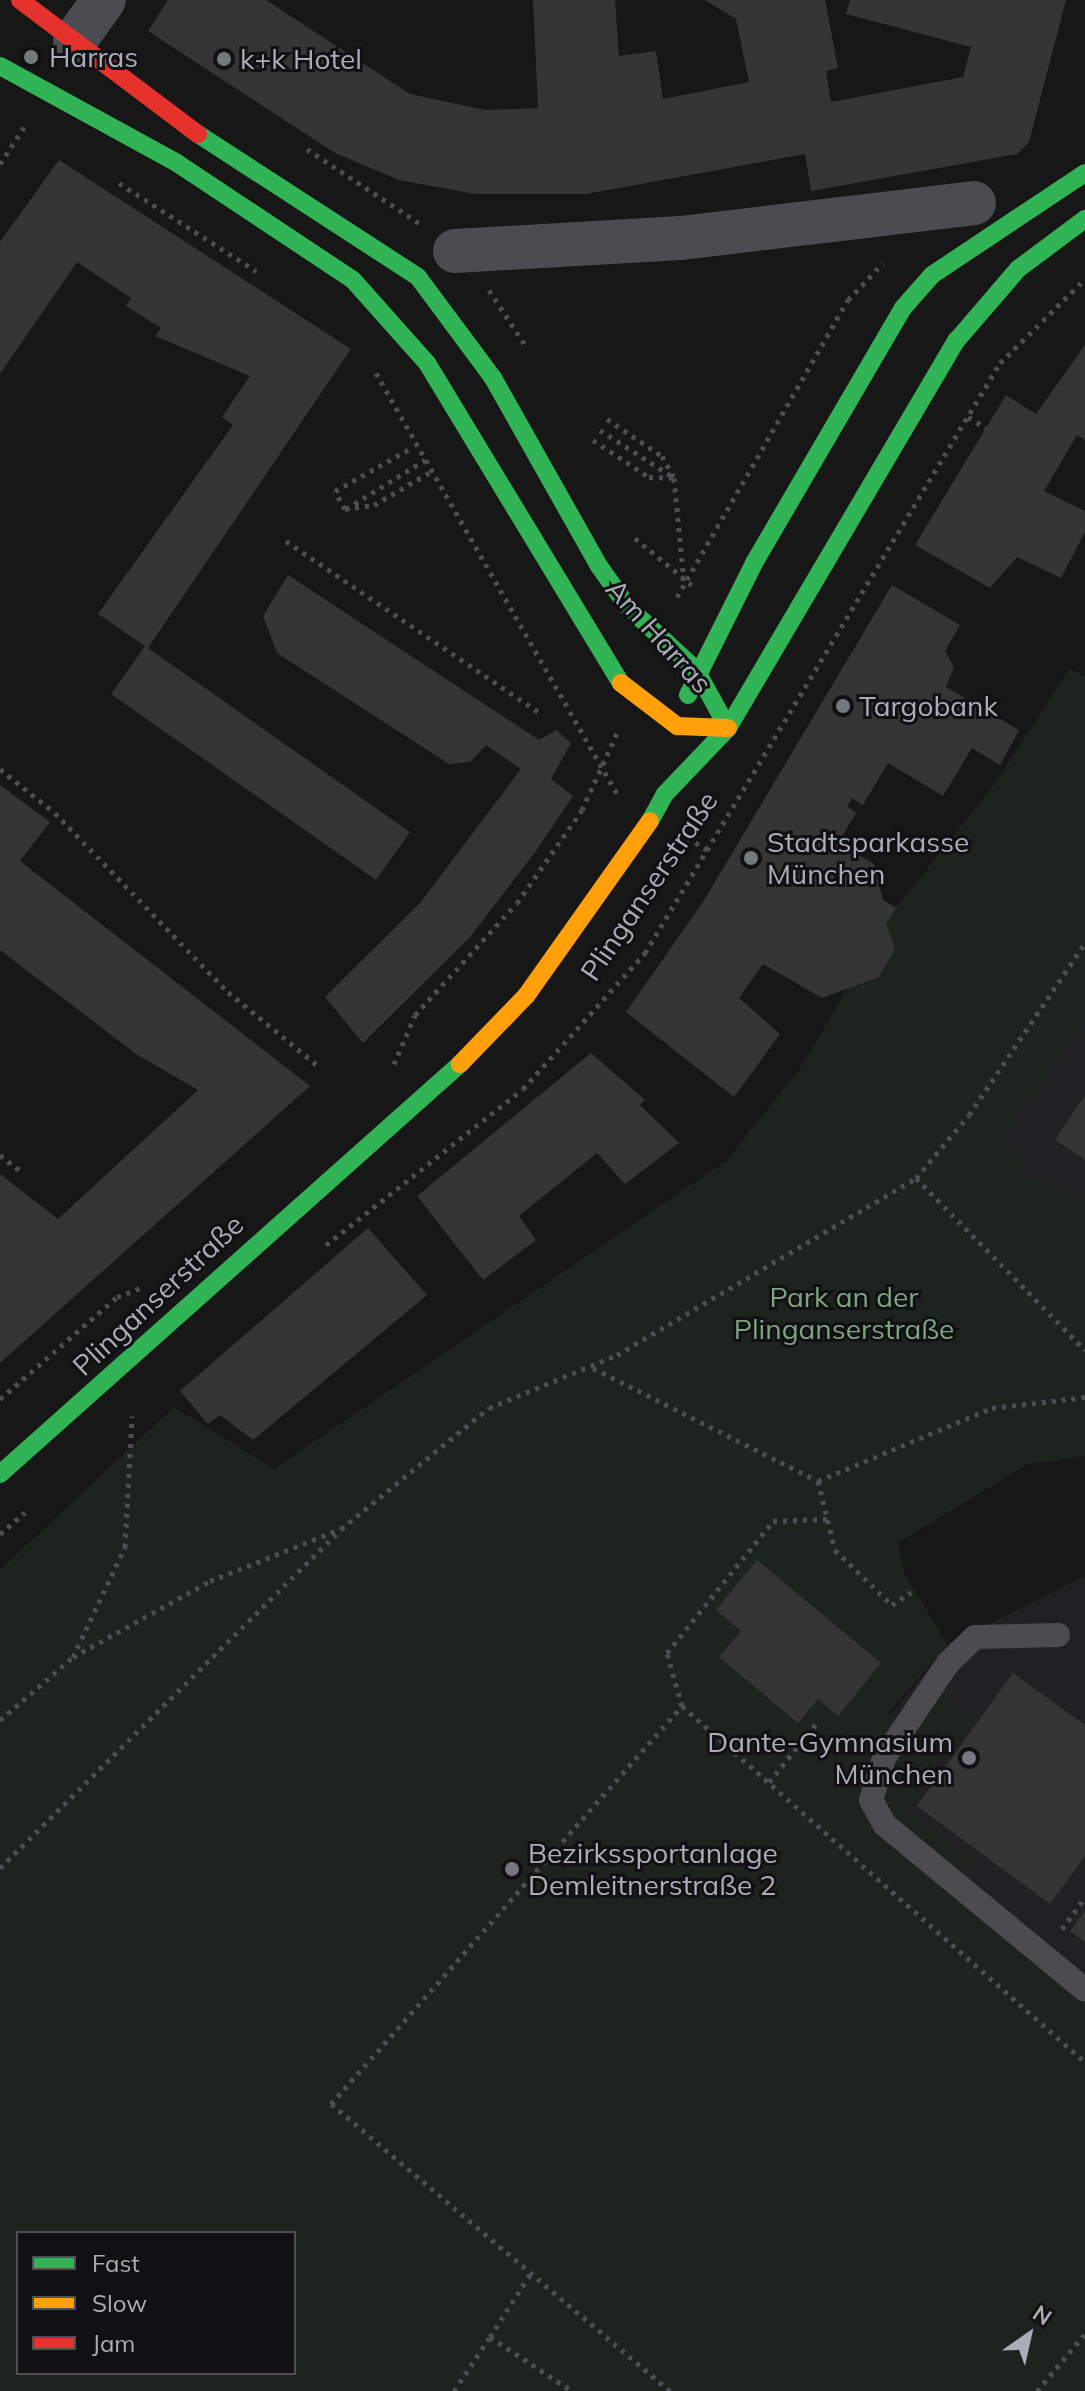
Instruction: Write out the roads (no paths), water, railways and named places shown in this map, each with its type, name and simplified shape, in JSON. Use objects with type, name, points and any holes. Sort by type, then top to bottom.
[{"type":"main road","name":"Am Harras","points":[[20,0],[157,107],[418,277],[456,320],[599,566],[696,670],[728,728]]},
{"type":"main road","name":"Am Harras","points":[[0,66],[144,143],[323,258],[380,306],[427,363],[598,656],[633,696],[677,726],[728,728]]},
{"type":"main road","name":"Plinganserstraße","points":[[665,794],[677,726],[696,670],[903,308],[932,275],[1085,173]]},
{"type":"main road","name":"Plinganserstraße","points":[[0,1474],[462,1062],[578,930],[665,794],[728,728],[957,340],[1018,269],[1085,219]]},
{"type":"street","points":[[75,40],[104,0]]},
{"type":"street","points":[[455,251],[681,238],[974,203]]},
{"type":"lane","points":[[1058,1635],[975,1637],[948,1663],[884,1758],[871,1800],[885,1825],[1085,1990]]},
{"type":"place","name":"Harras","points":[[31,57]]},
{"type":"place","name":"k+k Hotel","points":[[224,59]]},
{"type":"place","name":"Targobank","points":[[843,706]]},
{"type":"place","name":"Stadtsparkasse München","points":[[751,858]]},
{"type":"place","name":"Dante-Gymnasium München","points":[[969,1758]]},
{"type":"place","name":"Bezirkssportanlage Demleitnerstraße 2","points":[[512,1869]]},
{"type":"park label","name":"Park an der Plinganserstraße","points":[[844,1313]]}]
